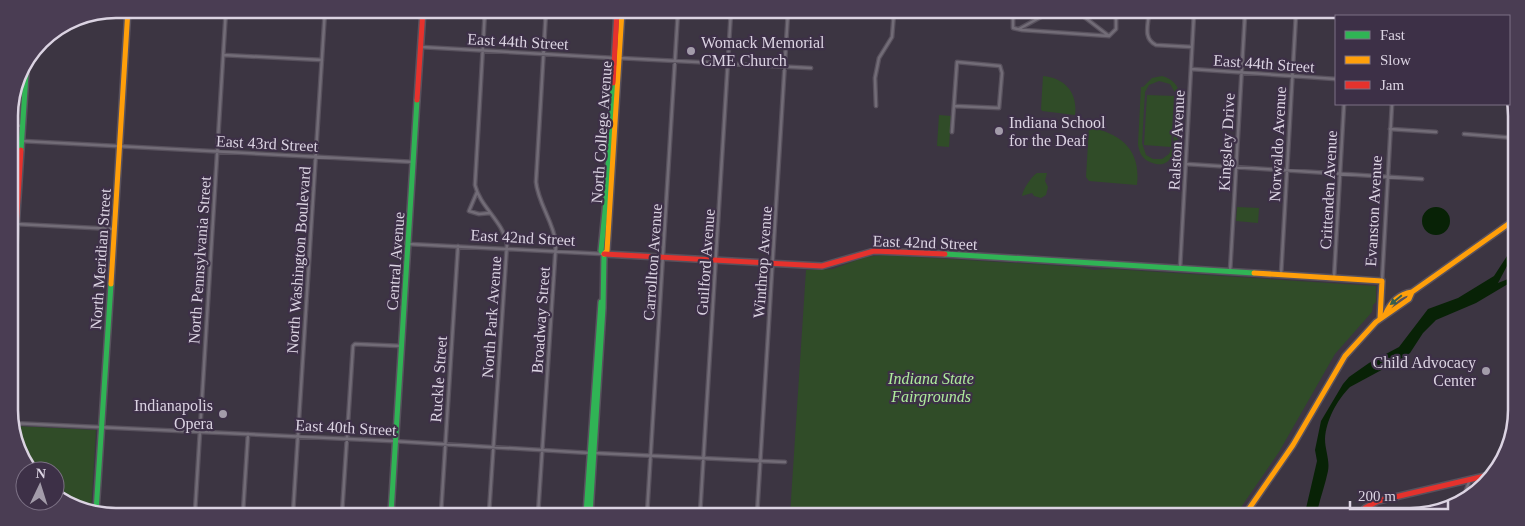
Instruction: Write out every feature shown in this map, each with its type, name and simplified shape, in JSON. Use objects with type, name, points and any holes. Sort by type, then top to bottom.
[{"type":"main road","name":"North Meridian Street","points":[[96,507],[127,18]]},
{"type":"main road","name":"Central Avenue","points":[[391,508],[423,18]]},
{"type":"main road","name":"North College Avenue","points":[[587,508],[603,308],[604,254],[601,248],[616,58],[617,18]]},
{"type":"main road","name":"North College Avenue","points":[[616,58],[621,18]]},
{"type":"main road","points":[[18,196],[26,76]]},
{"type":"main road","points":[[1249,508],[1292,445],[1336,368],[1355,344],[1385,314],[1391,313],[1409,299],[1412,292],[1508,224]]},
{"type":"main road","name":"East 42nd Street","points":[[604,254],[825,265],[863,252],[882,250],[1382,281]]},
{"type":"main road","name":"Evanston Avenue","points":[[1380,319],[1382,281]]},
{"type":"main road","name":"North College Avenue","points":[[590,508],[592,453]]},
{"type":"main road","points":[[1367,506],[1378,501],[1481,477]]},
{"type":"street","name":"North Pennsylvania Street","points":[[195,508],[225,18]]},
{"type":"street","name":"North Washington Boulevard","points":[[293,508],[325,18]]},
{"type":"street","points":[[484,18],[475,174],[477,192],[469,210],[470,213],[491,212]]},
{"type":"street","name":"Broadway Street","points":[[538,508],[556,240],[538,193],[536,182],[546,18]]},
{"type":"street","name":"Carrollton Avenue","points":[[647,508],[678,18]]},
{"type":"street","name":"Guilford Avenue","points":[[700,508],[731,18]]},
{"type":"street","name":"Winthrop Avenue","points":[[757,508],[788,18]]},
{"type":"street","points":[[876,106],[875,78],[880,58],[892,37],[894,18]]},
{"type":"street","points":[[1013,18],[1013,28],[1018,29],[1109,36],[1116,29],[1116,18]]},
{"type":"street","points":[[1018,29],[1039,18]]},
{"type":"street","points":[[1086,18],[1109,36]]},
{"type":"street","name":"East 44th Street","points":[[1149,18],[1147,34],[1150,42],[1156,45],[1192,47]]},
{"type":"street","name":"Ralston Avenue","points":[[1180,268],[1194,18]]},
{"type":"street","name":"Kingsley Drive","points":[[1230,272],[1245,18]]},
{"type":"street","name":"Norwaldo Avenue","points":[[1281,275],[1296,18]]},
{"type":"street","name":"East 44th Street","points":[[421,47],[811,68]]},
{"type":"street","points":[[223,55],[322,60]]},
{"type":"street","points":[[952,132],[957,62],[1000,66],[1002,73],[999,108],[954,106]]},
{"type":"street","name":"East 44th Street","points":[[1191,70],[1335,79]]},
{"type":"street","name":"Crittenden Avenue","points":[[1334,278],[1344,105]]},
{"type":"street","name":"Evanston Avenue","points":[[1382,281],[1392,105]]},
{"type":"street","points":[[18,126],[23,126]]},
{"type":"street","points":[[1390,130],[1436,132]]},
{"type":"street","points":[[1464,134],[1508,137]]},
{"type":"street","name":"East 43rd Street","points":[[22,141],[414,162]]},
{"type":"street","points":[[1186,164],[1422,179]]},
{"type":"street","name":"North Park Avenue","points":[[477,192],[505,235],[507,249],[490,508]]},
{"type":"street","points":[[18,224],[114,229]]},
{"type":"street","name":"East 42nd Street","points":[[408,244],[604,254]]},
{"type":"street","name":"Ruckle Street","points":[[441,508],[458,246]]},
{"type":"street","points":[[342,508],[353,344],[402,346]]},
{"type":"street","name":"East 40th Street","points":[[19,423],[785,462]]},
{"type":"street","points":[[243,508],[248,434]]},
{"type":"street","points":[[1467,489],[1470,479]]},
{"type":"green space","points":[[1043,76],[1051,77],[1064,83],[1072,94],[1075,115],[1042,111]]},
{"type":"green space","points":[[1162,76],[1172,81],[1177,86],[1180,97],[1179,129],[1174,153],[1169,161],[1161,164],[1145,159],[1140,152],[1138,144],[1141,87],[1152,78]],"holes":[[[1159,81],[1170,84],[1176,94],[1173,146],[1169,154],[1162,159],[1153,159],[1146,155],[1142,143],[1145,92],[1149,85]]]},
{"type":"green space","points":[[1147,95],[1174,96],[1171,147],[1144,145]]},
{"type":"green space","points":[[939,115],[951,116],[949,147],[937,146]]},
{"type":"green space","points":[[1089,127],[1111,134],[1126,145],[1136,162],[1137,185],[1089,181],[1086,177]]},
{"type":"green space","points":[[1037,173],[1047,173],[1045,181],[1048,187],[1046,195],[1041,198],[1034,196],[1032,193],[1022,196],[1028,183]]},
{"type":"green space","points":[[1237,207],[1259,208],[1258,223],[1236,221]]},
{"type":"green space","name":"Indiana State Fairgrounds","points":[[884,255],[1079,267],[1094,270],[1111,269],[1376,286],[1376,302],[1373,305],[1372,312],[1335,354],[1279,452],[1240,508],[790,508],[806,270],[833,269],[865,257]]},
{"type":"green space","points":[[19,426],[96,430],[91,505],[65,494],[65,461],[32,461],[23,442]]},
{"type":"shaded area","points":[[1436,207],[1446,211],[1450,221],[1446,231],[1436,235],[1426,231],[1422,221],[1426,211]]},
{"type":"shaded area","points":[[1508,255],[1508,264],[1498,283],[1508,279],[1508,284],[1476,303],[1436,320],[1423,333],[1410,353],[1350,387],[1345,392],[1333,411],[1326,432],[1328,471],[1318,508],[1306,508],[1317,461],[1315,450],[1321,421],[1343,384],[1349,377],[1369,363],[1399,347],[1428,309],[1458,298],[1494,276]]},
{"type":"traffic: fast","points":[[21,150],[26,76]]},
{"type":"traffic: fast","points":[[590,508],[603,308],[604,254],[601,251],[613,83]]},
{"type":"traffic: fast","points":[[391,508],[417,100]]},
{"type":"traffic: fast","points":[[945,254],[1254,273]]},
{"type":"traffic: fast","points":[[96,507],[111,284]]},
{"type":"traffic: fast","points":[[586,508],[601,302]]},
{"type":"traffic: slow","points":[[111,284],[127,18]]},
{"type":"traffic: slow","points":[[604,254],[607,251],[622,18]]},
{"type":"traffic: slow","points":[[1385,315],[1392,303],[1399,297],[1412,292],[1508,224]]},
{"type":"traffic: slow","points":[[1254,273],[1382,281],[1380,319]]},
{"type":"traffic: slow","points":[[1250,508],[1293,445],[1345,356],[1376,322],[1409,299],[1412,292]]},
{"type":"traffic: jam","points":[[417,100],[422,18]]},
{"type":"traffic: jam","points":[[613,83],[617,18]]},
{"type":"traffic: jam","points":[[18,197],[21,150]]},
{"type":"traffic: jam","points":[[604,254],[822,266],[874,251],[945,254]]},
{"type":"traffic: jam","points":[[1365,508],[1378,501],[1481,477]]},
{"type":"place","name":"Womack Memorial CME Church","points":[[691,51]]},
{"type":"place","name":"Indiana School for the Deaf","points":[[999,131]]},
{"type":"place","name":"Child Advocacy Center","points":[[1486,371]]},
{"type":"place","name":"Indianapolis Opera","points":[[223,414]]}]
